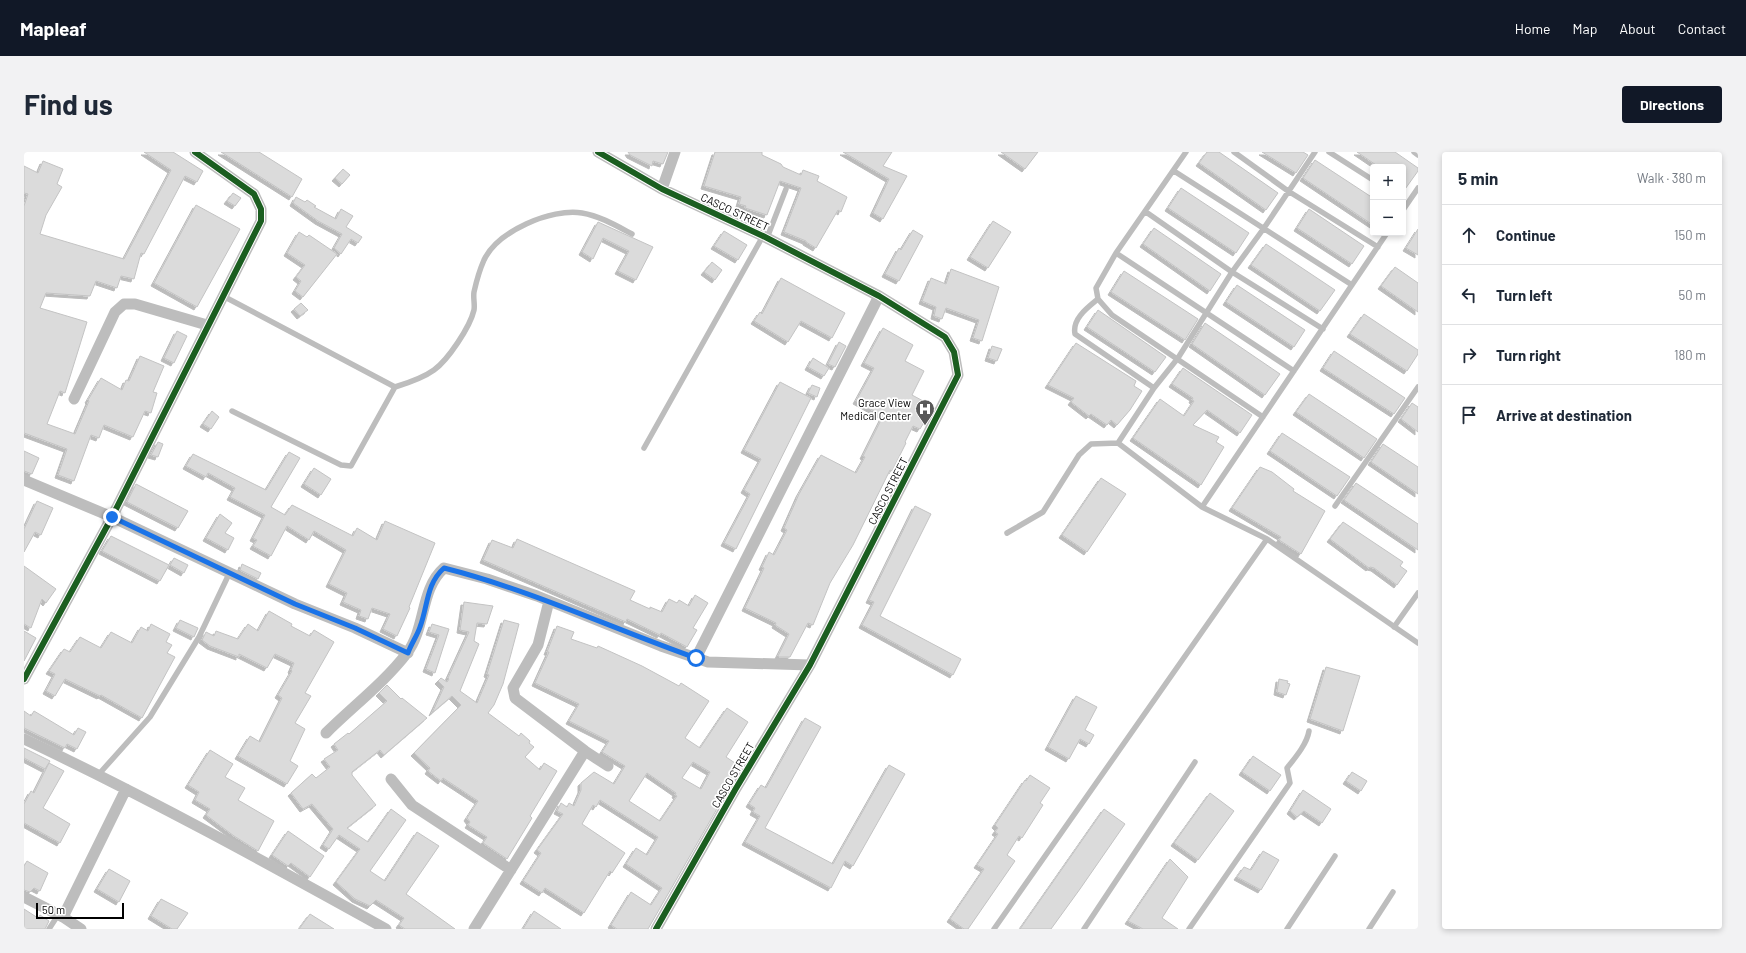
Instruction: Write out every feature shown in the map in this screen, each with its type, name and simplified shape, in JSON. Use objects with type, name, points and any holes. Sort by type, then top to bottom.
[{"type":"street","points":[[24,679],[112,517],[207,325],[261,221],[261,209],[254,194],[195,152]]},
{"type":"street","name":"CASCO STREET","points":[[598,152],[662,189],[765,237],[879,296],[945,337],[954,352],[958,375],[810,665],[735,790],[656,929]]},
{"type":"street","points":[[662,189],[675,152]]},
{"type":"street","points":[[696,658],[879,296]]},
{"type":"street","points":[[74,400],[115,312],[124,304],[135,304],[207,325]]},
{"type":"street","points":[[24,480],[112,517],[229,574],[408,653]]},
{"type":"street","points":[[326,733],[372,691],[408,653],[420,628],[430,589],[436,575],[444,568],[487,579],[549,601],[708,662],[810,665]]},
{"type":"street","points":[[549,601],[538,645],[513,688],[515,698],[585,752],[608,766]]},
{"type":"street","points":[[24,739],[99,774],[386,929]]},
{"type":"street","points":[[474,929],[585,752]]},
{"type":"street","points":[[391,779],[412,805],[511,870]]},
{"type":"street","points":[[61,916],[126,789]]},
{"type":"street","points":[[24,897],[61,916],[81,929]]},
{"type":"lane","points":[[1186,152],[1146,212],[1116,253],[1096,288],[1098,299],[1112,315],[1178,358],[1263,417]]},
{"type":"lane","points":[[1234,152],[1288,191],[1378,247]]},
{"type":"lane","points":[[1118,443],[1154,388],[1178,358],[1232,272],[1264,228],[1315,152]]},
{"type":"lane","points":[[1329,152],[1370,178]]},
{"type":"lane","points":[[1414,152],[1418,155]]},
{"type":"lane","points":[[1174,171],[1352,285]]},
{"type":"lane","points":[[1406,205],[1418,188]]},
{"type":"lane","points":[[644,448],[765,237],[786,189]]},
{"type":"lane","points":[[232,411],[341,466],[351,466],[395,387],[414,381],[433,371],[441,364],[470,323],[474,309],[474,292],[484,260],[494,246],[516,229],[557,213],[570,212],[595,216],[632,234]]},
{"type":"lane","points":[[1146,212],[1232,272],[1323,329]]},
{"type":"lane","points":[[1202,506],[1386,236]]},
{"type":"lane","points":[[1116,253],[1294,371]]},
{"type":"lane","points":[[223,296],[395,387]]},
{"type":"lane","points":[[1098,299],[1086,308],[1076,322],[1074,328],[1076,334],[1154,388]]},
{"type":"lane","points":[[1335,506],[1418,387]]},
{"type":"lane","points":[[1007,533],[1043,512],[1079,455],[1091,444],[1118,443],[1202,506],[1268,539],[1418,643]]},
{"type":"lane","points":[[994,929],[1268,539]]},
{"type":"lane","points":[[99,774],[150,717],[198,637],[229,574]]},
{"type":"lane","points":[[1394,627],[1418,593]]},
{"type":"lane","points":[[1189,929],[1290,783],[1287,768],[1296,757],[1308,736],[1309,731]]},
{"type":"lane","points":[[1084,929],[1195,762]]},
{"type":"lane","points":[[1287,929],[1335,856]]},
{"type":"lane","points":[[1369,929],[1393,892]]},
{"type":"lane","points":[[49,929],[61,916]]},
{"type":"building","points":[[144,152],[173,152],[203,171],[197,182],[185,176],[144,254],[141,253],[134,279],[121,276],[117,288],[96,281],[90,296],[46,293],[40,308],[87,322],[65,393],[60,391],[47,424],[75,434],[89,401],[88,400],[101,378],[122,390],[126,380],[129,381],[140,356],[164,366],[153,392],[157,393],[151,413],[145,411],[133,437],[104,425],[99,438],[91,435],[74,481],[58,475],[67,449],[24,433],[24,206],[28,194],[24,193],[24,166],[38,173],[43,161],[63,169],[57,184],[62,187],[46,215],[40,234],[124,259],[171,170]]},
{"type":"building","points":[[221,152],[259,152],[302,179],[292,197]]},
{"type":"building","points":[[628,152],[668,152],[663,164],[653,161],[652,166],[630,155]]},
{"type":"building","points":[[715,152],[762,152],[762,155],[801,175],[803,170],[819,176],[817,181],[847,197],[841,212],[838,210],[816,248],[806,241],[784,232],[801,188],[780,181],[767,215],[745,208],[746,206],[739,204],[741,197],[704,186]]},
{"type":"building","points":[[843,152],[892,152],[883,166],[907,176],[883,219],[873,213],[889,179]]},
{"type":"building","points":[[1001,152],[1038,152],[1025,169]]},
{"type":"building","points":[[1207,152],[1219,152],[1278,193],[1266,210],[1199,163]]},
{"type":"building","points":[[1262,152],[1303,152],[1308,155],[1296,173]]},
{"type":"building","points":[[1357,152],[1395,152],[1418,168],[1418,171],[1406,188],[1406,164],[1375,164]]},
{"type":"building","points":[[1315,160],[1370,196],[1370,223],[1303,178]]},
{"type":"building","points":[[343,169],[350,175],[342,184],[335,178]]},
{"type":"building","points":[[1181,188],[1249,233],[1236,253],[1168,208]]},
{"type":"building","points":[[233,193],[241,198],[235,206],[227,201]]},
{"type":"building","points":[[296,197],[305,202],[307,200],[316,206],[314,207],[336,219],[341,209],[353,216],[346,227],[362,237],[358,243],[351,239],[341,254],[334,248],[342,234],[318,221],[293,203]]},
{"type":"building","points":[[196,205],[240,229],[197,307],[154,283]]},
{"type":"building","points":[[1309,209],[1364,246],[1352,264],[1297,228]]},
{"type":"building","points":[[993,221],[1011,232],[988,268],[970,257]]},
{"type":"building","points":[[598,222],[653,247],[636,280],[618,271],[629,251],[603,238],[593,259],[582,252]]},
{"type":"building","points":[[1154,228],[1221,274],[1210,291],[1143,244]]},
{"type":"building","points":[[1418,229],[1418,255],[1406,248]]},
{"type":"building","points":[[913,230],[923,236],[899,281],[885,274],[899,248],[901,250]]},
{"type":"building","points":[[724,231],[747,245],[738,260],[714,246]]},
{"type":"building","points":[[299,232],[307,237],[309,235],[337,254],[303,297],[295,291],[301,281],[296,277],[305,265],[287,253]]},
{"type":"building","points":[[1266,244],[1335,290],[1320,311],[1251,265]]},
{"type":"building","points":[[712,262],[722,270],[715,280],[704,272]]},
{"type":"building","points":[[1395,267],[1418,283],[1418,312],[1381,286]]},
{"type":"building","points":[[951,269],[999,287],[982,341],[973,338],[979,320],[946,308],[942,319],[934,316],[936,307],[922,301],[931,278],[946,284]]},
{"type":"building","points":[[1124,271],[1198,319],[1185,340],[1111,292]]},
{"type":"building","points":[[781,278],[845,313],[832,338],[801,321],[788,342],[754,321],[760,312],[762,314]]},
{"type":"building","points":[[1237,285],[1305,330],[1294,347],[1226,302]]},
{"type":"building","points":[[301,303],[308,310],[300,316],[294,309]]},
{"type":"building","points":[[1098,310],[1166,357],[1155,372],[1087,327]]},
{"type":"building","points":[[1364,314],[1418,350],[1418,354],[1407,371],[1350,334]]},
{"type":"building","points":[[1205,323],[1280,374],[1265,395],[1192,344]]},
{"type":"building","points":[[883,328],[913,345],[905,361],[924,371],[912,395],[925,402],[923,407],[931,411],[920,429],[913,426],[892,471],[890,470],[853,545],[830,583],[813,625],[808,623],[790,657],[779,657],[778,656],[789,634],[775,625],[776,623],[745,608],[764,568],[762,567],[769,552],[774,555],[787,530],[784,528],[799,494],[821,455],[856,473],[865,457],[863,456],[883,416],[856,401],[874,368],[864,363]]},
{"type":"building","points":[[177,331],[187,336],[174,363],[164,358]]},
{"type":"building","points":[[839,342],[846,346],[835,367],[828,364]]},
{"type":"building","points":[[1076,343],[1136,381],[1134,386],[1142,391],[1130,410],[1117,425],[1111,420],[1107,425],[1091,414],[1089,416],[1071,402],[1074,398],[1048,385]]},
{"type":"building","points":[[992,346],[1002,349],[997,361],[988,358]]},
{"type":"building","points":[[1334,351],[1405,398],[1394,414],[1323,368]]},
{"type":"building","points":[[813,358],[829,368],[824,376],[808,367]]},
{"type":"building","points":[[1183,368],[1252,415],[1240,433],[1207,410],[1193,425],[1219,437],[1216,442],[1224,447],[1201,485],[1133,438],[1160,399],[1184,416],[1194,401],[1192,400],[1193,398],[1172,384]]},
{"type":"building","points":[[780,382],[811,398],[736,549],[724,543],[750,494],[744,490],[761,459],[744,450]]},
{"type":"building","points":[[812,385],[820,388],[817,397],[808,393]]},
{"type":"building","points":[[1309,394],[1377,439],[1364,458],[1296,412]]},
{"type":"building","points":[[1412,403],[1418,407],[1418,432],[1401,419]]},
{"type":"building","points":[[212,411],[219,417],[211,429],[203,424]]},
{"type":"building","points":[[1282,433],[1350,477],[1337,496],[1270,451]]},
{"type":"building","points":[[158,442],[163,444],[158,457],[151,455]]},
{"type":"building","points":[[1383,444],[1418,467],[1418,494],[1371,462]]},
{"type":"building","points":[[24,451],[39,458],[32,474],[24,471]]},
{"type":"building","points":[[289,452],[300,458],[271,507],[285,515],[292,505],[353,536],[357,528],[377,540],[385,521],[435,543],[409,607],[410,608],[397,636],[383,629],[390,614],[372,608],[368,619],[359,616],[361,610],[343,602],[347,593],[329,584],[346,550],[314,531],[309,540],[287,526],[271,556],[253,546],[257,540],[253,538],[265,515],[230,497],[235,488],[208,473],[206,477],[186,466],[193,454],[266,490]]},
{"type":"building","points":[[1260,467],[1272,472],[1294,489],[1293,491],[1325,511],[1301,554],[1279,540],[1281,537],[1232,508]]},
{"type":"building","points":[[314,468],[331,479],[321,495],[304,484]]},
{"type":"building","points":[[1101,478],[1126,494],[1087,552],[1062,535]]},
{"type":"building","points":[[1356,483],[1418,524],[1418,550],[1344,500]]},
{"type":"building","points":[[136,484],[188,511],[178,528],[127,502]]},
{"type":"building","points":[[37,501],[53,508],[41,535],[35,532],[24,552],[24,529]]},
{"type":"building","points":[[915,506],[931,514],[880,616],[961,659],[953,675],[862,625],[874,602],[869,600]]},
{"type":"building","points":[[220,514],[232,523],[225,533],[234,538],[228,550],[206,538]]},
{"type":"building","points":[[1343,522],[1403,562],[1400,566],[1407,571],[1397,585],[1374,568],[1369,568],[1330,539]]},
{"type":"building","points":[[111,536],[169,565],[160,581],[102,551]]},
{"type":"building","points":[[517,539],[635,591],[630,600],[650,609],[650,607],[662,612],[669,599],[677,603],[679,600],[689,606],[695,595],[708,603],[693,628],[697,630],[687,647],[661,633],[660,635],[627,619],[626,622],[483,560],[492,540],[513,548]]},
{"type":"building","points":[[174,558],[188,565],[184,573],[170,565]]},
{"type":"building","points":[[242,564],[261,573],[258,579],[240,570]]},
{"type":"building","points":[[24,566],[56,589],[46,603],[42,599],[31,628],[24,624]]},
{"type":"building","points":[[464,602],[493,606],[487,624],[477,623],[474,641],[479,644],[460,691],[477,703],[489,675],[487,674],[504,620],[519,624],[503,684],[494,705],[488,713],[519,736],[521,733],[530,741],[529,743],[534,747],[525,757],[540,770],[544,763],[557,771],[530,816],[532,818],[507,859],[483,843],[487,837],[468,825],[470,822],[467,818],[478,801],[443,778],[441,781],[428,771],[430,768],[414,753],[461,705],[452,696],[432,713],[444,687],[438,681],[441,678],[447,682],[449,679],[448,678],[469,632],[460,630]]},
{"type":"building","points":[[269,611],[292,624],[291,626],[310,636],[314,630],[334,642],[305,693],[311,696],[295,723],[305,729],[290,761],[298,766],[287,784],[238,756],[250,736],[260,742],[282,698],[278,695],[292,671],[291,670],[294,663],[275,654],[267,668],[239,654],[239,657],[210,646],[202,640],[206,632],[214,636],[216,631],[238,639],[248,624],[258,631]]},
{"type":"building","points":[[180,620],[198,628],[194,637],[176,628]]},
{"type":"building","points":[[151,624],[170,634],[166,642],[172,645],[167,653],[175,657],[142,718],[101,695],[100,696],[65,679],[55,696],[46,691],[55,674],[49,671],[64,649],[70,652],[80,637],[101,648],[111,632],[132,643],[141,627],[148,631]]},
{"type":"building","points":[[432,624],[449,629],[435,673],[426,669],[439,635],[429,632]]},
{"type":"building","points":[[557,626],[574,632],[571,639],[597,648],[598,646],[642,666],[679,686],[681,683],[709,701],[685,738],[700,748],[727,708],[748,722],[726,757],[741,767],[648,929],[617,929],[611,925],[631,892],[651,905],[662,888],[626,864],[636,848],[647,855],[658,837],[600,800],[596,807],[593,805],[582,824],[625,853],[612,873],[610,871],[584,913],[545,888],[542,893],[523,881],[541,853],[537,850],[563,814],[557,811],[561,803],[567,807],[569,803],[574,806],[581,790],[581,783],[594,772],[614,784],[625,766],[602,752],[609,741],[569,721],[579,704],[535,683],[549,652],[547,652]],"holes":[[[693,762],[710,772],[701,789],[682,778]],[[647,773],[676,793],[675,795],[677,796],[660,821],[629,801]]]},
{"type":"building","points":[[24,631],[36,638],[24,661]]},
{"type":"building","points":[[1326,667],[1360,676],[1343,731],[1310,719]]},
{"type":"building","points":[[1279,679],[1288,681],[1287,683],[1290,684],[1286,695],[1277,692]]},
{"type":"building","points":[[387,685],[401,699],[402,698],[427,718],[384,755],[380,750],[352,772],[352,775],[376,805],[347,828],[368,842],[391,809],[406,820],[370,871],[385,881],[417,832],[439,846],[406,894],[455,929],[405,929],[399,925],[404,918],[376,900],[370,906],[355,899],[336,882],[360,849],[339,835],[329,849],[323,845],[333,829],[312,804],[303,809],[291,793],[312,774],[316,778],[330,767],[324,759],[338,750],[334,744],[348,733],[349,734],[387,701],[379,693]]},
{"type":"building","points":[[1076,696],[1097,707],[1085,730],[1094,735],[1089,744],[1080,739],[1069,759],[1048,747]]},
{"type":"building","points":[[24,711],[31,716],[34,711],[74,735],[78,728],[86,732],[77,749],[67,744],[65,748],[24,728]]},
{"type":"building","points":[[805,718],[821,727],[765,828],[833,864],[889,765],[905,774],[853,866],[845,861],[831,888],[745,842],[760,816],[753,812],[755,808],[749,804],[761,785],[766,788]]},
{"type":"building","points":[[24,748],[50,761],[45,769],[24,758]]},
{"type":"building","points":[[210,750],[233,764],[225,777],[245,788],[238,800],[274,821],[258,851],[234,836],[206,815],[210,809],[195,800],[199,792],[188,785]]},
{"type":"building","points":[[1253,756],[1281,775],[1270,791],[1242,772]]},
{"type":"building","points":[[49,763],[64,771],[43,808],[70,824],[60,843],[24,823],[24,804],[31,791],[34,793]]},
{"type":"building","points":[[1352,772],[1367,781],[1361,791],[1346,781]]},
{"type":"building","points":[[1030,775],[1050,788],[1040,803],[1043,805],[1022,838],[1019,836],[1007,855],[1015,861],[968,929],[964,929],[950,919],[984,869],[977,865],[998,834],[995,832],[998,828],[995,825],[1025,780],[1026,781]]},
{"type":"building","points":[[1303,790],[1331,809],[1322,823],[1304,811],[1297,817],[1290,811]]},
{"type":"building","points":[[1210,793],[1234,811],[1198,860],[1174,843]]},
{"type":"building","points":[[1104,809],[1125,824],[1080,889],[1051,929],[1020,929]]},
{"type":"building","points":[[288,831],[324,856],[310,877],[291,863],[288,866],[272,855]]},
{"type":"building","points":[[1263,851],[1279,860],[1261,890],[1237,877],[1244,867],[1251,870]]},
{"type":"building","points":[[1170,859],[1188,877],[1162,918],[1178,929],[1143,929],[1128,921]]},
{"type":"building","points":[[27,861],[48,873],[40,891],[34,888],[30,892],[24,890],[24,866]]},
{"type":"building","points":[[109,869],[130,881],[119,902],[97,889]]},
{"type":"building","points":[[161,899],[188,913],[177,929],[172,929],[151,916]]},
{"type":"building","points":[[24,909],[38,918],[40,915],[49,921],[45,929],[24,929]]},
{"type":"building","points":[[534,911],[561,929],[523,929]]},
{"type":"building","points":[[310,914],[334,929],[299,929]]},
{"type":"cycle path","points":[[24,679],[112,517],[261,221],[261,209],[254,194],[195,152]]},
{"type":"cycle path","points":[[598,152],[662,189],[763,236],[879,296],[945,337],[954,352],[958,375],[810,665],[735,790],[656,929]]},
{"type":"place","name":"Grace View Medical Center","points":[[925,426]]},
{"type":"route","points":[[112,517],[229,574],[295,604],[355,628],[408,653],[420,628],[430,589],[436,575],[444,568],[487,579],[537,596],[661,646],[696,658]]}]
